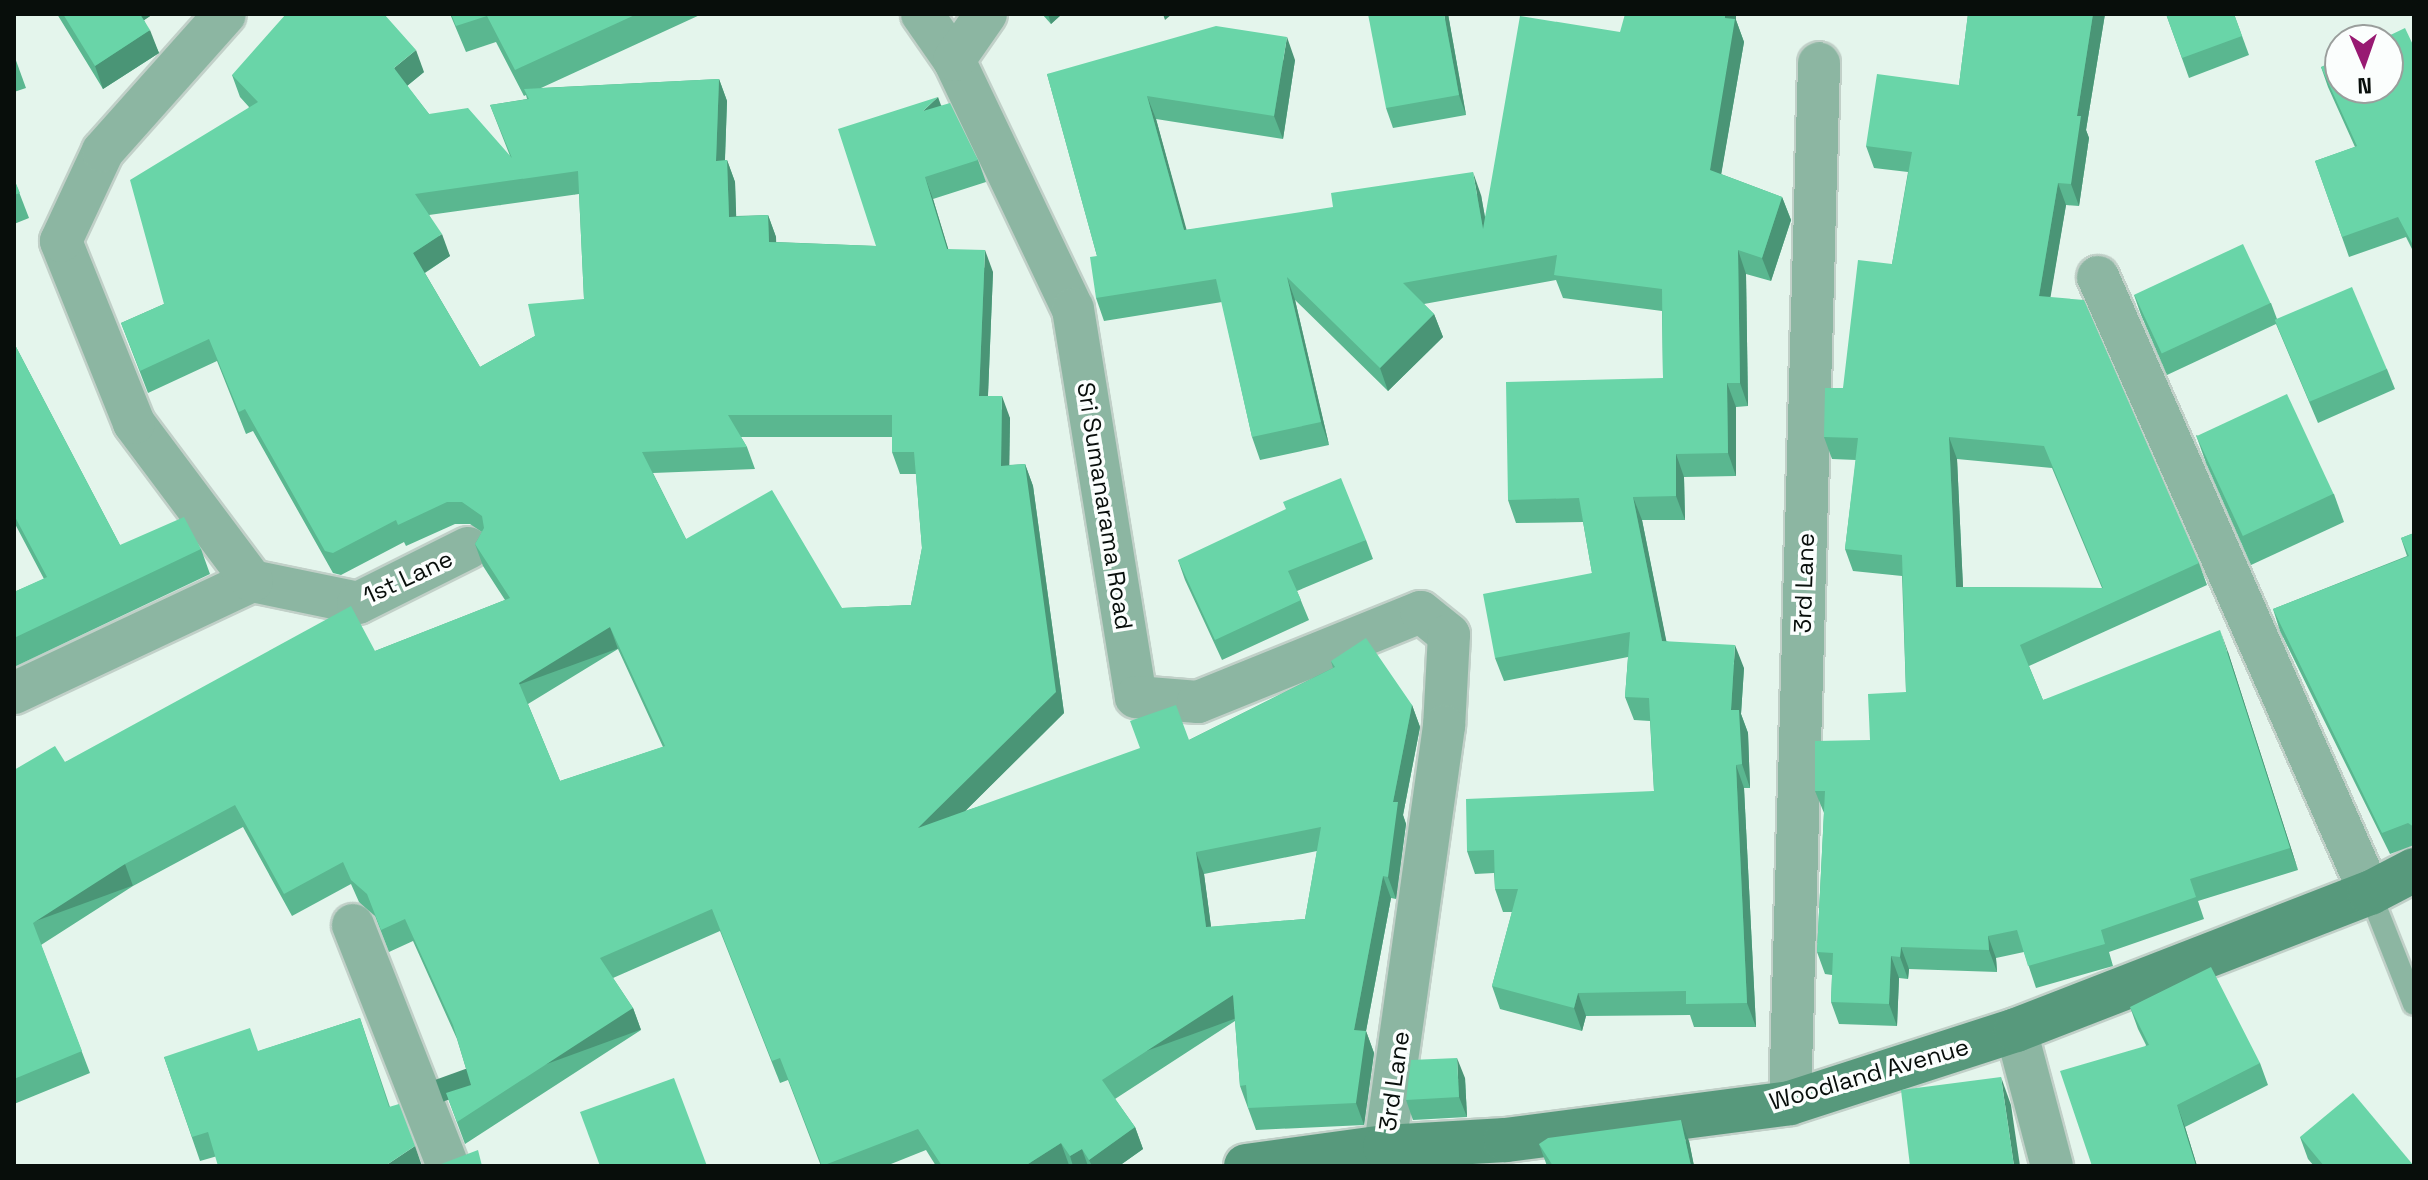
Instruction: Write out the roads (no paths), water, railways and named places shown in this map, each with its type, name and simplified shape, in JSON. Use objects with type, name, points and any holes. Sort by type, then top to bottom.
[{"type":"street","points":[[14,693],[252,581],[134,423],[61,241],[103,151],[225,14]]},
{"type":"street","name":"Sri Sumanarama Road","points":[[922,14],[954,60],[1073,309],[1136,697],[1198,702],[1421,612],[1449,635]]},
{"type":"street","points":[[954,60],[986,14]]},
{"type":"street","name":"3rd Lane","points":[[1790,1103],[1819,63]]},
{"type":"street","points":[[2098,277],[2370,893]]},
{"type":"street","name":"1st Lane","points":[[252,581],[358,603],[468,548]]},
{"type":"street","name":"3rd Lane","points":[[1385,1147],[1444,726],[1449,635]]},
{"type":"street","name":"Woodland Avenue","points":[[1246,1166],[1385,1147],[1513,1149],[1790,1103],[2016,1030],[2370,893],[2414,870]]},
{"type":"street","points":[[353,925],[448,1166]]},
{"type":"street","points":[[2016,1030],[2052,1166]]},
{"type":"lane","points":[[2370,893],[2414,1004]]}]
